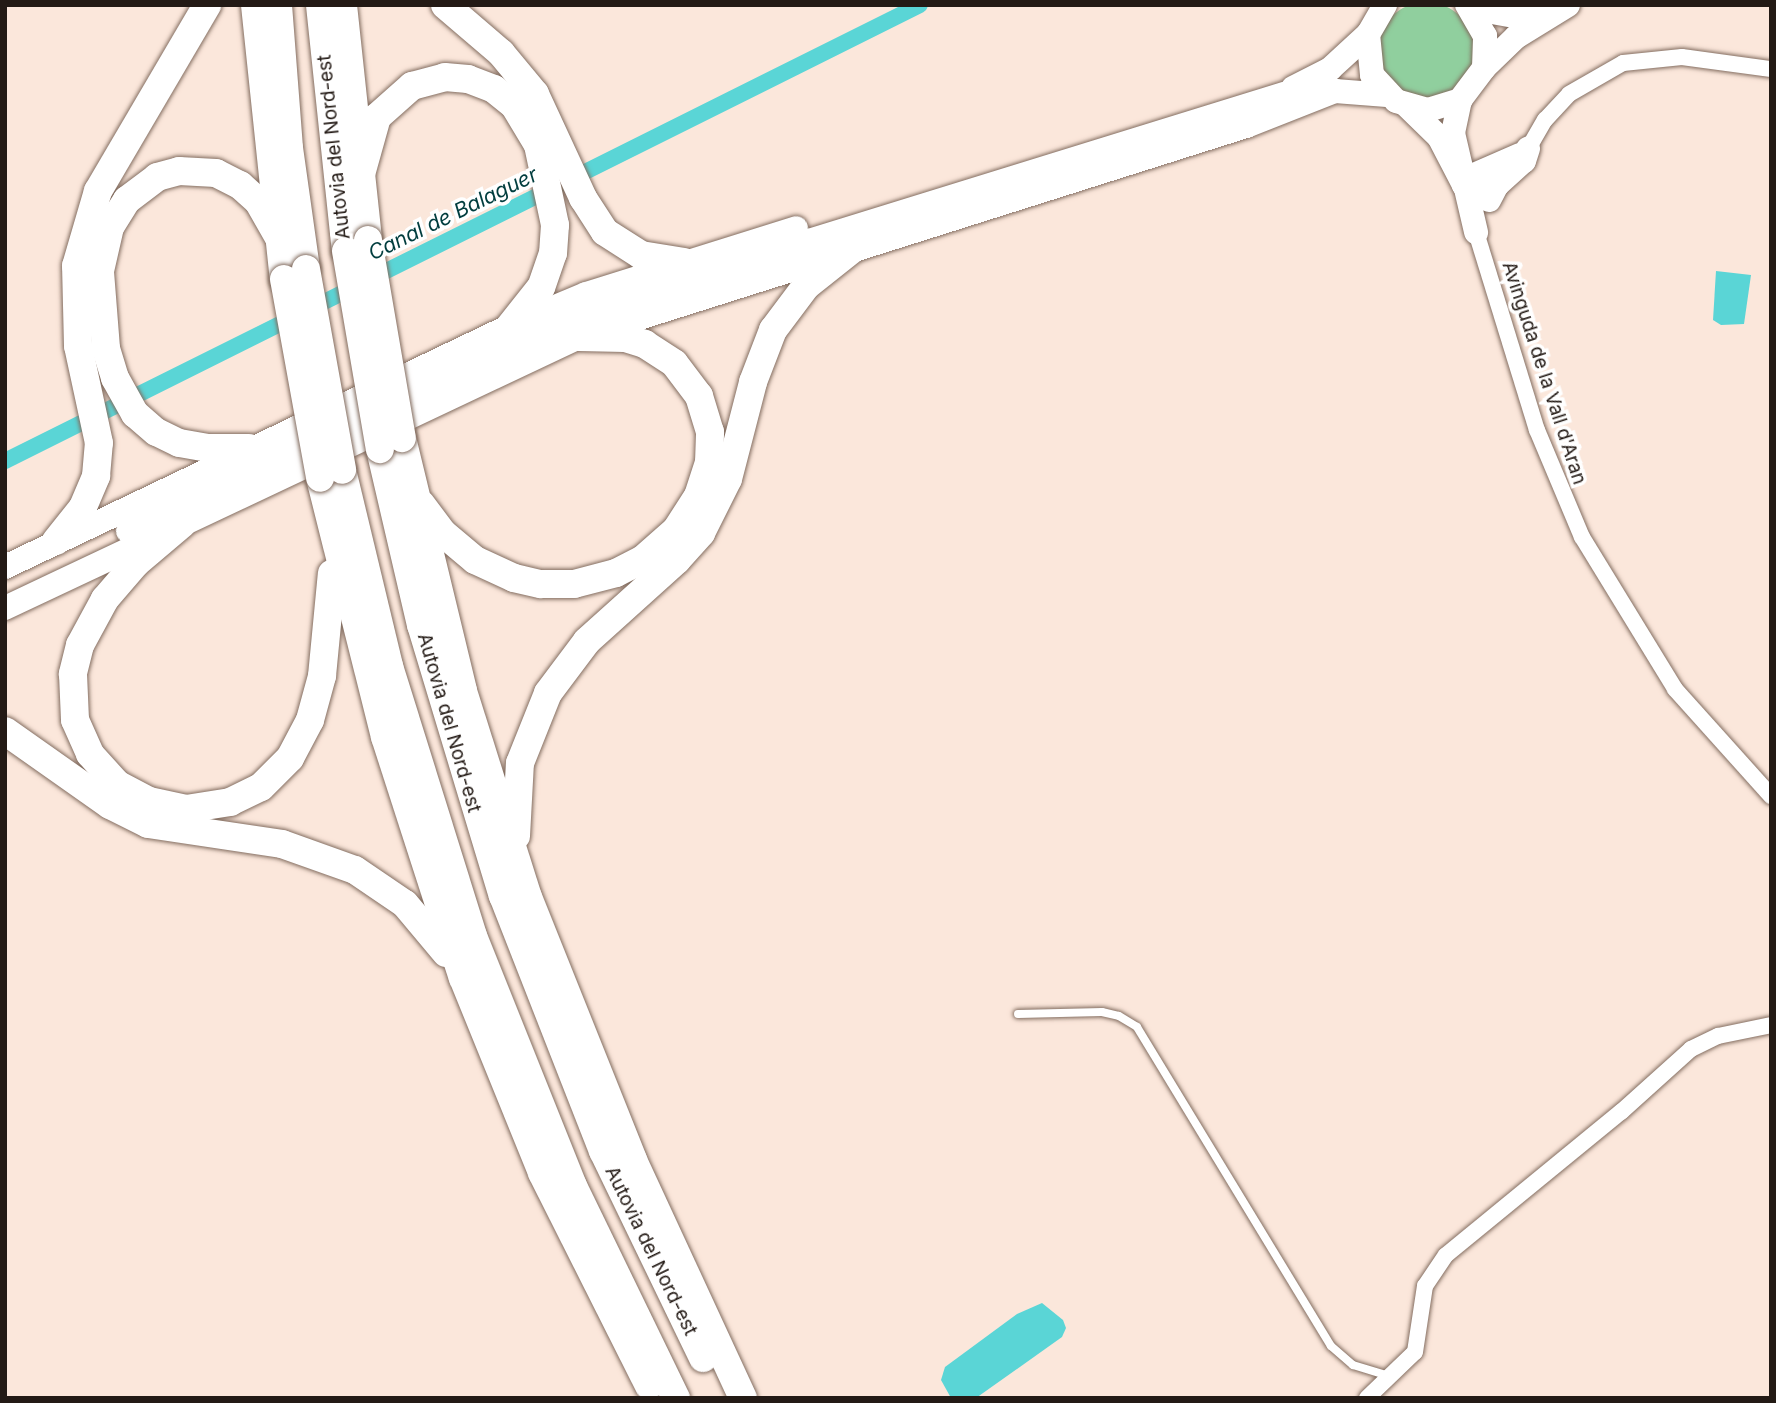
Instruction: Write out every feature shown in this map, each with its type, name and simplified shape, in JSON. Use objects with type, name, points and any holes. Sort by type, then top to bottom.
[{"type":"highway","points":[[56,541],[83,507],[96,476],[99,443],[78,346],[76,266],[98,191],[207,5]]},
{"type":"highway","points":[[256,5],[278,236]]},
{"type":"highway","points":[[278,5],[295,274],[331,474],[473,936],[573,1186],[676,1398]]},
{"type":"highway","name":"Autovia del Nord-est","points":[[320,5],[357,245]]},
{"type":"highway","points":[[343,5],[360,178],[357,245],[391,443],[414,494],[463,691],[518,867],[592,1065],[743,1398]]},
{"type":"highway","points":[[445,5],[484,37],[525,81],[553,156],[553,253],[536,295],[510,326]]},
{"type":"highway","points":[[360,178],[369,135],[384,108],[412,86],[445,77],[479,82],[504,95],[553,156],[600,225],[621,245],[650,257],[684,262]]},
{"type":"highway","points":[[249,448],[192,446],[167,438],[142,421],[115,378],[103,329],[100,271],[115,217],[136,190],[167,173],[190,169],[216,173],[250,192],[278,236],[295,274]]},
{"type":"highway","points":[[518,867],[516,807],[520,763],[548,693],[587,641],[677,560],[701,533],[728,479],[753,382],[774,330],[806,286],[854,248]]},
{"type":"highway","points":[[414,494],[463,552],[499,573],[528,582],[574,584],[602,578],[642,560],[667,540],[691,509],[706,476],[710,444],[704,408],[684,372],[656,350],[625,338],[579,337]]},
{"type":"highway","name":"Autovia del Nord-est","points":[[391,443],[443,707],[511,919],[612,1171],[724,1398]]},
{"type":"highway","points":[[182,523],[136,563],[96,613],[77,654],[72,696],[84,744],[107,775],[138,797],[186,809],[214,806],[251,793],[280,770],[298,746],[314,707],[325,660],[333,539],[331,474]]},
{"type":"highway","points":[[333,539],[384,737],[463,978],[547,1184],[655,1398]]},
{"type":"highway","points":[[5,732],[110,805],[148,824],[303,849],[364,874],[419,919],[463,978]]},
{"type":"main road","points":[[1285,94],[1330,69],[1368,34],[1385,5]]},
{"type":"main road","points":[[1469,7],[1515,16],[1555,5]]},
{"type":"main road","points":[[1476,232],[1464,185],[1460,153],[1453,133],[1460,100],[1484,68],[1516,37],[1568,5]]},
{"type":"main road","points":[[1469,7],[1485,36],[1484,68]]},
{"type":"main road","points":[[1368,34],[1367,62],[1391,96],[1440,137],[1464,185]]},
{"type":"main road","points":[[5,589],[513,344],[599,310],[809,241],[1285,94],[1346,82],[1428,110],[1460,100]]},
{"type":"main road","points":[[5,608],[579,337],[1247,126],[1330,93],[1347,89],[1391,96]]},
{"type":"main road","points":[[1464,185],[1492,177],[1528,149]]},
{"type":"main road","points":[[1460,153],[1492,177]]},
{"type":"main road","points":[[5,567],[249,448],[510,326],[586,294],[684,262],[983,174],[1091,154]]},
{"type":"main road","points":[[1476,232],[1492,177]]},
{"type":"street","points":[[1528,149],[1545,120],[1569,94],[1623,63],[1682,57],[1771,69]]},
{"type":"street","name":"Avinguda de la Vall d'Aran","points":[[1476,232],[1537,430],[1582,537],[1675,689],[1771,796]]},
{"type":"street","points":[[1367,1398],[1418,1345],[1425,1286],[1446,1255],[1628,1107],[1690,1049],[1718,1036],[1766,1027]]},
{"type":"lane","points":[[1018,1014],[1102,1012],[1119,1016],[1137,1027],[1331,1346],[1353,1365],[1390,1376]]},
{"type":"green space","points":[[1426,2],[1444,6],[1460,16],[1470,32],[1474,50],[1470,68],[1460,84],[1444,94],[1426,98],[1408,94],[1392,84],[1382,68],[1378,50],[1382,32],[1392,16],[1408,6]]},
{"type":"water","points":[[1716,271],[1751,275],[1744,324],[1721,325],[1713,320]]},
{"type":"water","points":[[1042,1303],[1063,1320],[1066,1328],[1062,1337],[976,1398],[951,1398],[941,1380],[945,1367],[1017,1314]]},
{"type":"waterway","name":"Canal de Balaguer","points":[[5,461],[920,5]]}]
